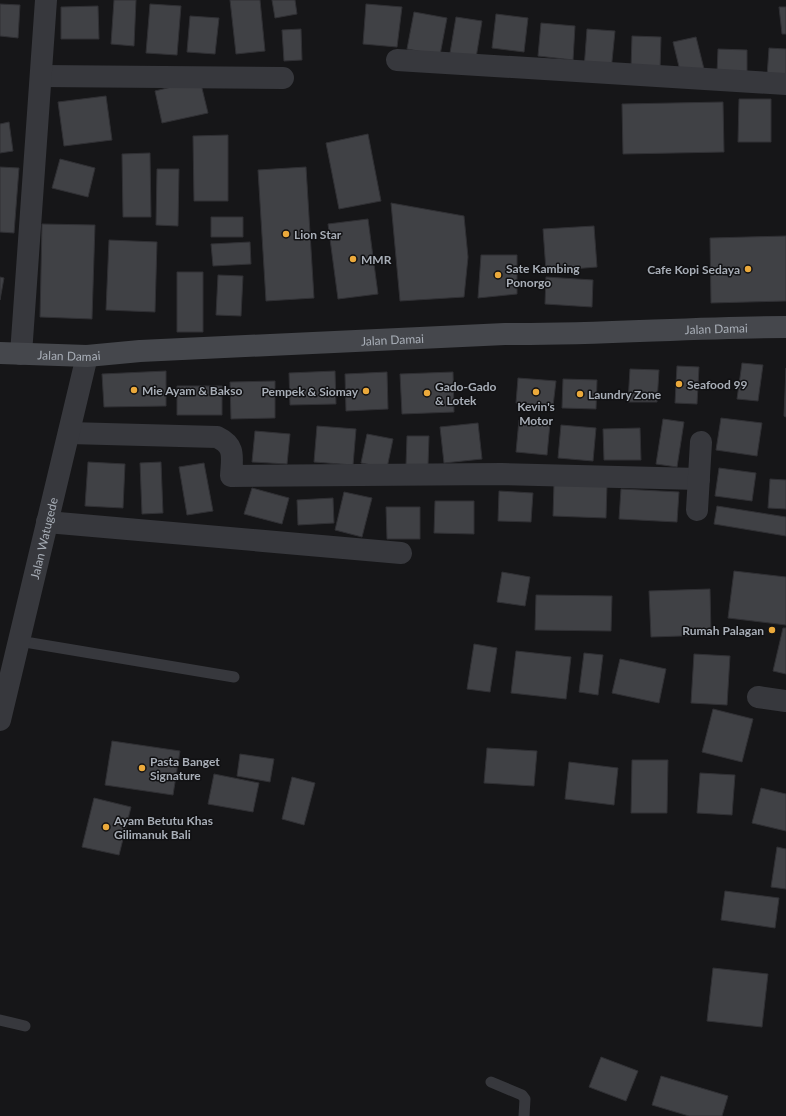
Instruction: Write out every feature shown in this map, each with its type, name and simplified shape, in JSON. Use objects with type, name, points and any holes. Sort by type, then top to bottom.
[{"type":"main road","name":"Jalan Damai","points":[[0,352],[87,356],[140,351],[505,334],[563,334],[710,327],[786,327]]},
{"type":"street","points":[[21,354],[46,0]]},
{"type":"street","points":[[397,60],[786,84]]},
{"type":"street","points":[[41,76],[283,78]]},
{"type":"street","name":"Jalan Watugede","points":[[0,720],[87,356]]},
{"type":"street","points":[[69,433],[217,437],[225,441],[230,446],[232,454],[231,476],[502,474],[699,479]]},
{"type":"street","points":[[698,510],[701,442]]},
{"type":"street","points":[[47,522],[401,553]]},
{"type":"street","points":[[758,697],[786,701]]},
{"type":"lane","points":[[19,641],[234,677]]},
{"type":"lane","points":[[0,1020],[24,1026]]},
{"type":"lane","points":[[491,1082],[522,1095],[525,1099],[524,1116]]},
{"type":"building","points":[[114,0],[136,0],[134,46],[111,44]]},
{"type":"building","points":[[230,0],[260,0],[265,51],[236,54]]},
{"type":"building","points":[[272,0],[295,0],[297,14],[275,18]]},
{"type":"building","points":[[0,4],[20,5],[18,38],[0,36]]},
{"type":"building","points":[[150,4],[181,6],[177,55],[146,53]]},
{"type":"building","points":[[366,4],[402,7],[397,47],[363,44]]},
{"type":"building","points":[[98,6],[99,39],[61,39],[61,7]]},
{"type":"building","points":[[779,7],[786,7],[786,34],[782,34]]},
{"type":"building","points":[[414,12],[447,18],[440,55],[407,49]]},
{"type":"building","points":[[496,14],[528,18],[524,52],[492,48]]},
{"type":"building","points":[[190,16],[219,18],[215,54],[187,52]]},
{"type":"building","points":[[456,17],[482,21],[476,58],[450,53]]},
{"type":"building","points":[[541,23],[575,26],[573,60],[538,56]]},
{"type":"building","points":[[301,29],[302,60],[284,61],[282,30]]},
{"type":"building","points":[[587,29],[615,31],[611,71],[584,69]]},
{"type":"building","points":[[632,36],[661,37],[660,70],[631,69]]},
{"type":"building","points":[[696,37],[704,69],[681,75],[673,42]]},
{"type":"building","points":[[769,48],[786,49],[786,78],[767,77]]},
{"type":"building","points":[[718,49],[747,50],[747,73],[717,73]]},
{"type":"building","points":[[200,80],[208,113],[162,123],[155,91]]},
{"type":"building","points":[[106,96],[112,140],[64,146],[58,102]]},
{"type":"building","points":[[739,99],[771,99],[771,142],[738,142]]},
{"type":"building","points":[[723,102],[724,152],[623,154],[622,104]]},
{"type":"building","points":[[9,122],[13,151],[0,153],[0,124]]},
{"type":"building","points":[[368,134],[381,201],[339,209],[326,143]]},
{"type":"building","points":[[228,135],[228,201],[194,201],[193,136]]},
{"type":"building","points":[[150,153],[151,217],[123,217],[122,154]]},
{"type":"building","points":[[60,159],[95,168],[88,197],[52,188]]},
{"type":"building","points":[[0,167],[19,168],[14,233],[0,232]]},
{"type":"building","name":"Lion Star","points":[[306,167],[314,298],[266,301],[258,170]]},
{"type":"building","points":[[157,169],[179,169],[178,226],[156,225]]},
{"type":"building","points":[[391,203],[464,216],[468,257],[464,297],[400,301]]},
{"type":"building","points":[[211,217],[243,217],[243,237],[211,237]]},
{"type":"building","name":"MMR","points":[[368,219],[378,294],[338,299],[328,224]]},
{"type":"building","points":[[42,224],[95,225],[92,319],[40,317]]},
{"type":"building","points":[[594,226],[597,267],[546,271],[543,229]]},
{"type":"building","name":"Cafe Kopi Sedaya","points":[[786,236],[786,301],[711,303],[710,238]]},
{"type":"building","points":[[109,240],[157,242],[155,312],[106,310]]},
{"type":"building","points":[[250,242],[251,264],[213,266],[211,244]]},
{"type":"building","name":"Sate Kambing Ponorgo","points":[[481,255],[517,255],[517,294],[478,298]]},
{"type":"building","points":[[177,272],[203,272],[203,332],[177,332]]},
{"type":"building","points":[[218,275],[243,276],[241,316],[216,315]]},
{"type":"building","points":[[0,277],[4,278],[0,300]]},
{"type":"building","points":[[546,277],[593,280],[592,307],[545,304]]},
{"type":"building","points":[[742,363],[763,365],[758,401],[737,399]]},
{"type":"building","points":[[677,366],[699,367],[697,404],[675,403]]},
{"type":"building","points":[[786,368],[786,417],[784,416]]},
{"type":"building","points":[[630,369],[659,370],[657,402],[628,402]]},
{"type":"building","name":"Mie Ayam & Bakso","points":[[166,371],[166,406],[104,407],[102,374]]},
{"type":"building","points":[[335,371],[336,404],[290,405],[289,373]]},
{"type":"building","name":"Pempek & Siomay","points":[[387,372],[388,409],[346,411],[345,374]]},
{"type":"building","name":"Gado-Gado & Lotek","points":[[453,372],[454,412],[402,414],[400,374]]},
{"type":"building","name":"Kevin's Motor","points":[[518,378],[556,381],[553,406],[516,403]]},
{"type":"building","name":"Laundry Zone","points":[[563,379],[597,380],[596,409],[562,408]]},
{"type":"building","points":[[275,381],[275,418],[231,419],[230,382]]},
{"type":"building","points":[[177,386],[222,386],[222,415],[177,415]]},
{"type":"building","points":[[721,418],[762,423],[757,456],[716,450]]},
{"type":"building","points":[[663,419],[684,422],[677,467],[656,464]]},
{"type":"building","points":[[519,420],[550,423],[547,455],[516,452]]},
{"type":"building","points":[[478,423],[482,459],[444,463],[440,427]]},
{"type":"building","points":[[561,425],[596,428],[593,461],[558,458]]},
{"type":"building","points":[[317,426],[356,429],[353,465],[314,462]]},
{"type":"building","points":[[640,428],[641,460],[604,460],[603,429]]},
{"type":"building","points":[[255,431],[290,434],[287,464],[252,462]]},
{"type":"building","points":[[367,434],[393,439],[387,468],[361,463]]},
{"type":"building","points":[[407,436],[429,436],[428,465],[406,465]]},
{"type":"building","points":[[88,462],[125,464],[123,508],[85,506]]},
{"type":"building","points":[[161,462],[163,513],[142,514],[140,463]]},
{"type":"building","points":[[204,463],[213,511],[187,515],[179,467]]},
{"type":"building","points":[[719,468],[756,473],[752,501],[715,496]]},
{"type":"building","points":[[770,479],[786,480],[786,509],[768,508]]},
{"type":"building","points":[[554,483],[607,485],[606,518],[553,516]]},
{"type":"building","points":[[252,488],[289,498],[282,524],[244,514]]},
{"type":"building","points":[[621,489],[679,492],[677,522],[619,519]]},
{"type":"building","points":[[499,491],[533,493],[531,522],[498,521]]},
{"type":"building","points":[[344,492],[372,498],[362,537],[335,530]]},
{"type":"building","points":[[333,498],[334,523],[298,525],[297,500]]},
{"type":"building","points":[[435,501],[474,501],[474,534],[434,533]]},
{"type":"building","points":[[717,506],[786,517],[786,536],[714,524]]},
{"type":"building","points":[[386,507],[420,507],[420,539],[387,539]]},
{"type":"building","points":[[734,571],[786,577],[786,625],[728,618]]},
{"type":"building","points":[[502,572],[530,577],[525,606],[497,602]]},
{"type":"building","points":[[710,589],[711,635],[651,637],[649,591]]},
{"type":"building","points":[[536,595],[612,596],[611,631],[535,630]]},
{"type":"building","points":[[783,628],[786,628],[786,674],[773,671]]},
{"type":"building","points":[[474,644],[497,648],[490,692],[467,689]]},
{"type":"building","points":[[516,651],[571,657],[566,699],[511,693]]},
{"type":"building","points":[[584,653],[603,655],[598,695],[579,692]]},
{"type":"building","points":[[694,654],[730,656],[727,705],[691,703]]},
{"type":"building","points":[[620,659],[666,669],[659,703],[612,693]]},
{"type":"building","points":[[713,709],[753,719],[742,762],[702,752]]},
{"type":"building","name":"Pasta Banget Signature","points":[[112,741],[180,751],[173,795],[105,785]]},
{"type":"building","points":[[487,748],[537,751],[534,786],[484,783]]},
{"type":"building","points":[[240,754],[274,759],[270,782],[237,776]]},
{"type":"building","points":[[632,760],[668,760],[667,813],[631,813]]},
{"type":"building","points":[[569,762],[618,768],[614,805],[565,799]]},
{"type":"building","points":[[700,773],[735,775],[732,815],[697,813]]},
{"type":"building","points":[[214,774],[259,783],[253,812],[208,804]]},
{"type":"building","points":[[292,777],[315,783],[304,825],[282,819]]},
{"type":"building","points":[[761,788],[786,794],[786,831],[752,823]]},
{"type":"building","name":"Ayam Betutu Khas Gilimanuk Bali","points":[[94,798],[131,807],[119,855],[82,847]]},
{"type":"building","points":[[777,847],[786,849],[786,889],[771,887]]},
{"type":"building","points":[[725,891],[779,898],[775,928],[721,920]]},
{"type":"building","points":[[713,968],[768,974],[762,1027],[707,1021]]},
{"type":"building","points":[[601,1057],[638,1071],[626,1101],[589,1087]]},
{"type":"building","points":[[661,1076],[728,1096],[722,1116],[689,1116],[652,1105]]},
{"type":"place","name":"Lion Star","points":[[286,234]]},
{"type":"place","name":"MMR","points":[[353,259]]},
{"type":"place","name":"Cafe Kopi Sedaya","points":[[748,269]]},
{"type":"place","name":"Sate Kambing Ponorgo","points":[[498,275]]},
{"type":"place","name":"Seafood 99","points":[[679,384]]},
{"type":"place","name":"Mie Ayam & Bakso","points":[[134,390]]},
{"type":"place","name":"Pempek & Siomay","points":[[366,391]]},
{"type":"place","name":"Kevin's Motor","points":[[536,392]]},
{"type":"place","name":"Gado-Gado & Lotek","points":[[427,393]]},
{"type":"place","name":"Laundry Zone","points":[[580,394]]},
{"type":"place","name":"Rumah Palagan","points":[[772,630]]},
{"type":"place","name":"Pasta Banget Signature","points":[[142,768]]},
{"type":"place","name":"Ayam Betutu Khas Gilimanuk Bali","points":[[106,827]]}]
